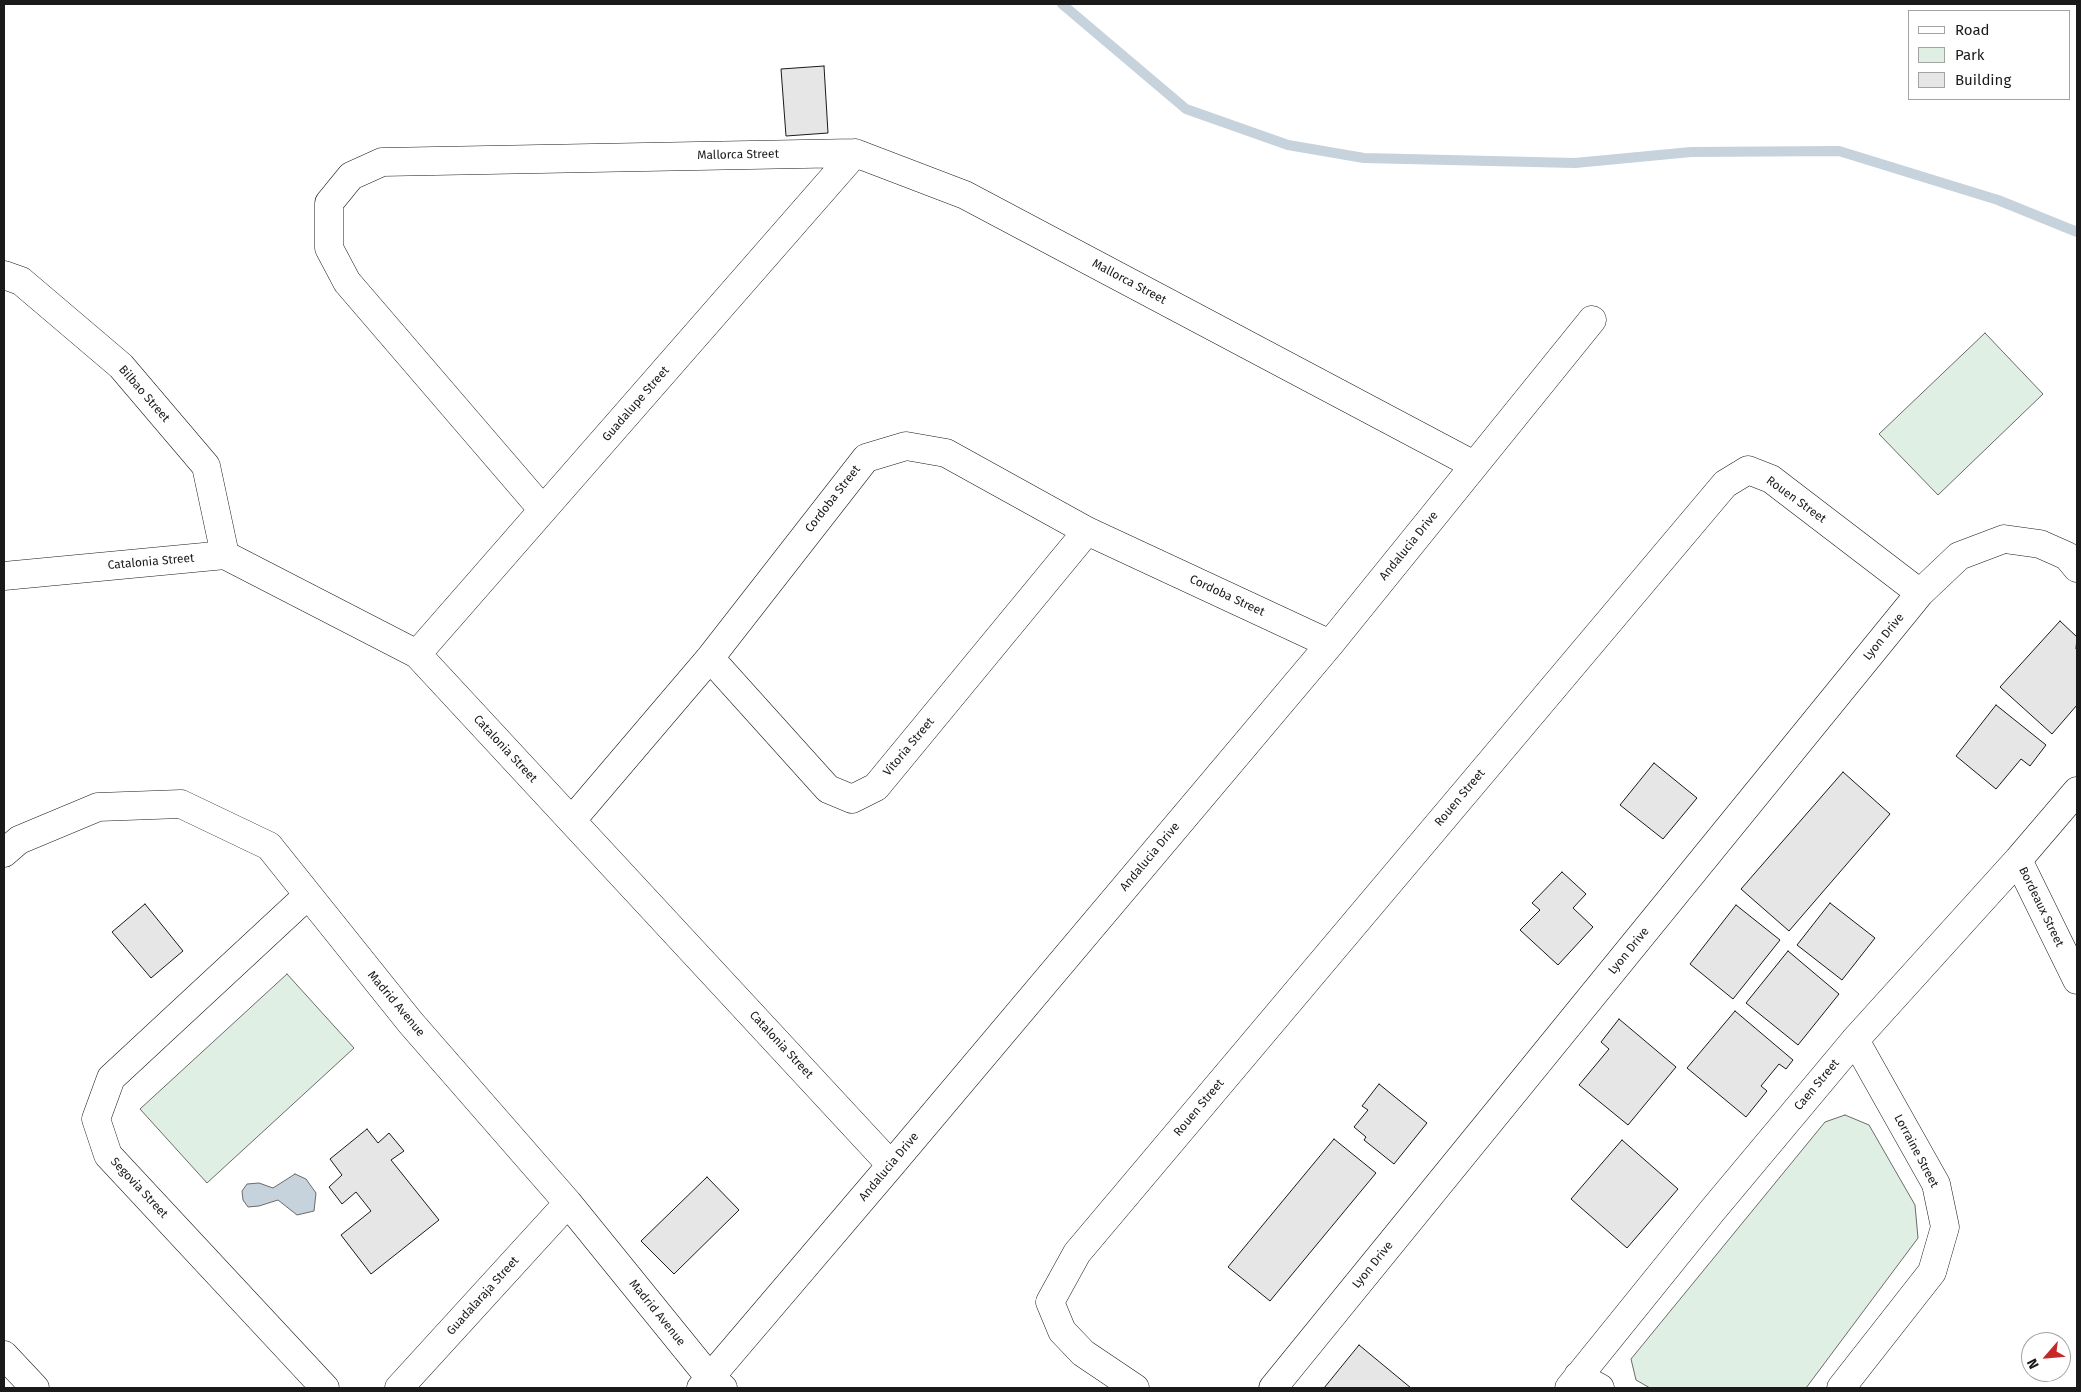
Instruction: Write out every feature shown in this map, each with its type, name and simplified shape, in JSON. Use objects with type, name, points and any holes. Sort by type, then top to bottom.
[{"type":"street","name":"Mallorca Street","points":[[544,510],[348,282],[329,248],[329,203],[351,176],[382,162],[855,153],[965,195],[1474,465]]},
{"type":"street","name":"Guadalupe Street","points":[[417,654],[855,153]]},
{"type":"street","name":"Bilbao Street","points":[[4,275],[21,281],[121,366],[206,466],[225,555]]},
{"type":"street","name":"Andalucia Drive","points":[[711,1385],[891,1165],[1330,644],[1592,320]]},
{"type":"street","name":"Cordoba Street","points":[[572,820],[710,658],[866,458],[906,446],[946,453],[1087,531],[1330,644]]},
{"type":"street","name":"Rouen Street","points":[[1135,1388],[1083,1353],[1062,1331],[1050,1302],[1077,1253],[1726,484],[1748,470],[1772,480],[1920,593]]},
{"type":"street","name":"Vitoria Street","points":[[710,658],[828,789],[852,799],[876,787],[1087,531]]},
{"type":"street","name":"Lyon Drive","points":[[1273,1388],[1920,593],[1959,556],[2004,539],[2040,544],[2067,556],[2077,568]]},
{"type":"street","name":"Catalonia Street","points":[[4,576],[225,555],[417,654],[891,1165]]},
{"type":"street","name":"Caen Street","points":[[1582,1384],[1712,1211],[1855,1040],[2018,860],[2077,791]]},
{"type":"street","name":"Madrid Avenue","points":[[4,853],[19,840],[98,806],[181,804],[269,846],[307,896],[410,1022],[568,1203],[711,1385]]},
{"type":"street","name":"Bordeaux Street","points":[[2018,860],[2077,980]]},
{"type":"street","name":"Segovia Street","points":[[307,896],[111,1078],[96,1119],[108,1155],[326,1388]]},
{"type":"street","name":"Lorraine Street","points":[[1841,1388],[1932,1272],[1945,1227],[1936,1184],[1855,1040]]},
{"type":"street","name":"Guadalaraja Street","points":[[399,1388],[568,1203]]},
{"type":"street","points":[[4,1355],[35,1388]]},
{"type":"green space","points":[[1985,333],[2043,394],[1938,495],[1879,434]]},
{"type":"green space","points":[[287,974],[354,1048],[207,1183],[140,1109]]},
{"type":"green space","points":[[1845,1115],[1869,1125],[1915,1205],[1918,1238],[1806,1388],[1650,1388],[1636,1380],[1631,1359],[1825,1122]]},
{"type":"shaded area","points":[[295,1174],[306,1179],[316,1193],[314,1211],[297,1215],[278,1200],[259,1206],[248,1207],[243,1200],[242,1191],[247,1184],[259,1183],[273,1188]]},
{"type":"building","points":[[824,66],[828,133],[786,136],[781,69]]},
{"type":"building","points":[[2060,621],[2077,637],[2077,705],[2052,734],[2000,687]]},
{"type":"building","points":[[1996,705],[2046,745],[2030,766],[2021,759],[1996,789],[1956,756]]},
{"type":"building","points":[[1654,763],[1697,798],[1663,839],[1620,805]]},
{"type":"building","points":[[1843,772],[1890,814],[1789,931],[1741,889]]},
{"type":"building","points":[[1562,872],[1586,894],[1573,908],[1593,927],[1558,965],[1520,930],[1540,910],[1532,903]]},
{"type":"building","points":[[1830,903],[1875,938],[1842,980],[1797,945]]},
{"type":"building","points":[[145,904],[183,951],[151,978],[112,932]]},
{"type":"building","points":[[1736,905],[1780,940],[1733,999],[1690,964]]},
{"type":"building","points":[[1788,951],[1839,994],[1798,1045],[1746,1003]]},
{"type":"building","points":[[1735,1011],[1793,1060],[1786,1069],[1779,1064],[1761,1086],[1767,1091],[1746,1117],[1687,1068]]},
{"type":"building","points":[[1619,1019],[1676,1067],[1628,1125],[1579,1085],[1609,1049],[1601,1042]]},
{"type":"building","points":[[1379,1084],[1427,1123],[1394,1164],[1364,1140],[1366,1137],[1354,1127],[1368,1110],[1362,1106]]},
{"type":"building","points":[[367,1129],[378,1143],[389,1133],[404,1151],[391,1160],[439,1220],[371,1274],[341,1235],[371,1211],[356,1192],[342,1204],[329,1187],[342,1175],[330,1159]]},
{"type":"building","points":[[1334,1139],[1376,1173],[1270,1301],[1228,1267]]},
{"type":"building","points":[[1622,1140],[1678,1189],[1627,1248],[1571,1199]]},
{"type":"building","points":[[707,1177],[739,1210],[674,1274],[641,1241]]},
{"type":"building","points":[[1359,1345],[1411,1388],[1324,1388]]},
{"type":"waterway","points":[[1062,4],[1186,109],[1288,145],[1364,158],[1575,163],[1691,152],[1839,151],[1998,200],[2077,232]]}]
